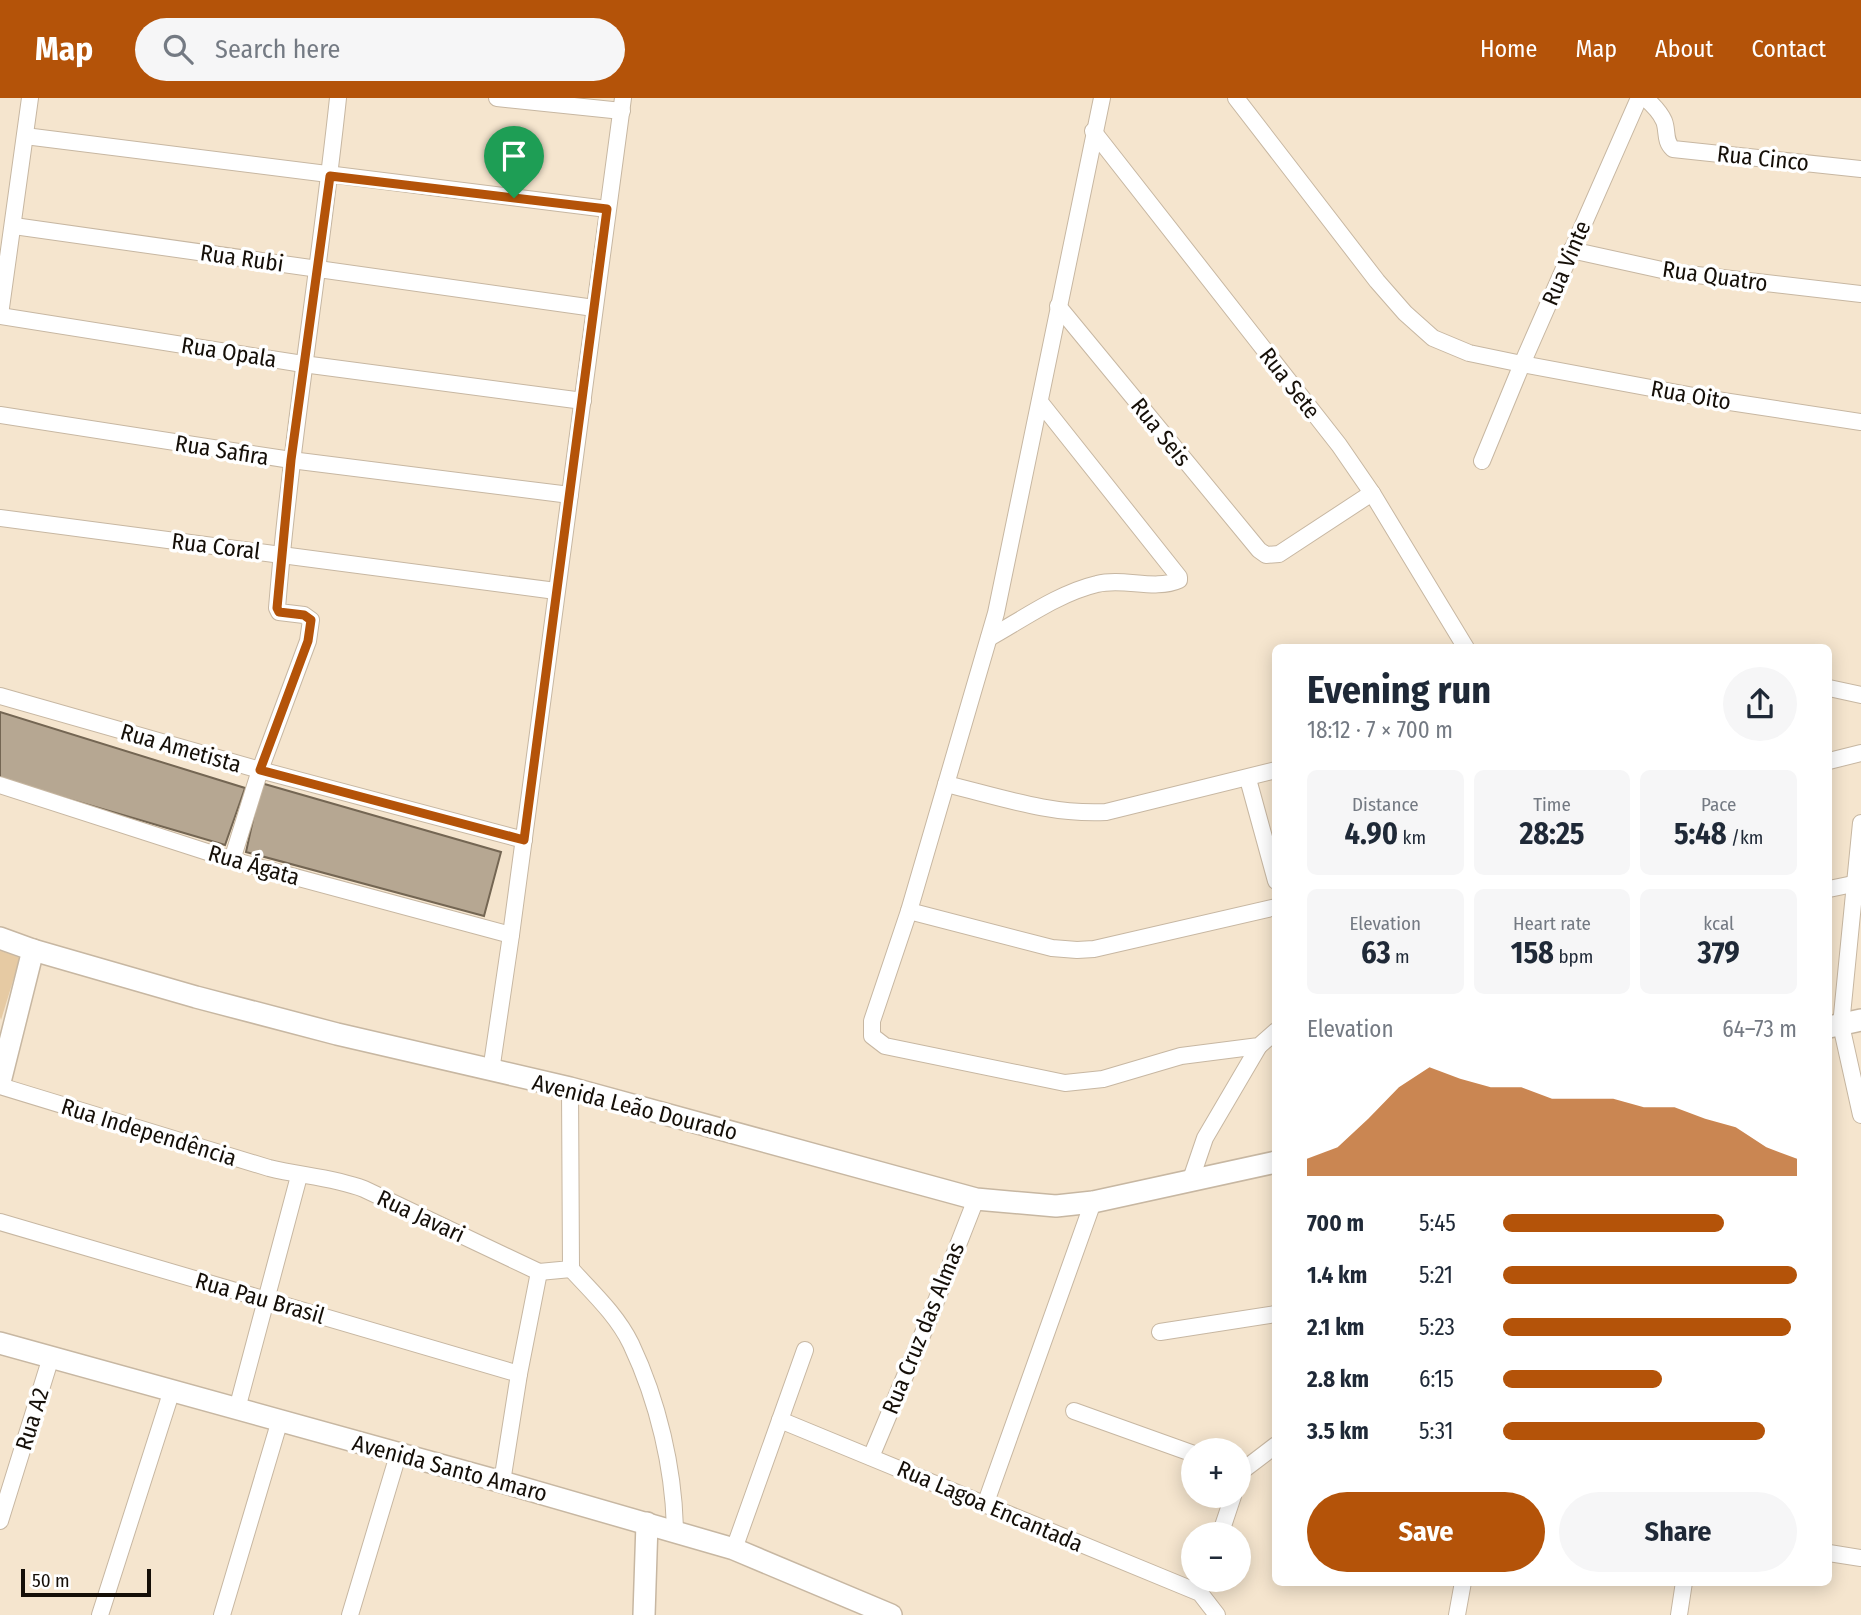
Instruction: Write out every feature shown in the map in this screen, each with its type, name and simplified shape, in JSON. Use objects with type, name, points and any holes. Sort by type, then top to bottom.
[{"type":"main road","name":"Avenida Leão Dourado","points":[[0,938],[196,997],[491,1071],[570,1088],[976,1199],[1056,1206],[1093,1202],[1272,1163]]},
{"type":"main road","points":[[0,1079],[33,950]]},
{"type":"main road","name":"Avenida Santo Amaro","points":[[0,1343],[734,1549],[891,1615]]},
{"type":"main road","points":[[644,1615],[647,1523]]},
{"type":"street","points":[[0,316],[30,98]]},
{"type":"street","points":[[232,860],[260,770],[312,624],[304,615],[279,612],[277,608],[291,460],[330,176],[338,98]]},
{"type":"street","points":[[491,1071],[622,105],[497,98]]},
{"type":"street","points":[[1102,98],[1093,131],[996,612],[909,911],[871,1028],[875,1041],[885,1046],[1065,1083],[1103,1079],[1181,1056],[1259,1046]]},
{"type":"street","name":"Rua Oito","points":[[1236,98],[1377,281],[1405,313],[1433,338],[1453,347],[1522,365],[1710,399],[1861,422]]},
{"type":"street","name":"Rua Vinte","points":[[1482,461],[1639,98]]},
{"type":"street","name":"Rua Cinco","points":[[1645,98],[1665,123],[1668,143],[1673,149],[1861,169]]},
{"type":"street","name":"Rua Sete","points":[[1093,131],[1339,445],[1372,493],[1464,644]]},
{"type":"street","points":[[24,136],[607,209]]},
{"type":"street","name":"Rua Rubi","points":[[14,226],[594,308]]},
{"type":"street","name":"Rua Quatro","points":[[1571,250],[1671,272],[1861,294]]},
{"type":"street","name":"Rua Seis","points":[[1058,306],[1259,550],[1266,555],[1279,554],[1372,493]]},
{"type":"street","name":"Rua Opala","points":[[0,316],[303,364],[583,401]]},
{"type":"street","points":[[989,638],[1063,597],[1098,584],[1117,581],[1167,583],[1179,580],[1040,402]]},
{"type":"street","name":"Rua Safira","points":[[0,415],[291,460],[570,495]]},
{"type":"street","name":"Rua Coral","points":[[0,518],[556,591]]},
{"type":"street","points":[[1832,689],[1861,695]]},
{"type":"street","name":"Rua Ametista","points":[[0,696],[260,770],[524,840]]},
{"type":"street","points":[[1832,760],[1861,753]]},
{"type":"street","points":[[946,784],[1059,812],[1085,813],[1106,812],[1272,771]]},
{"type":"street","points":[[1248,779],[1272,866]]},
{"type":"street","name":"Rua Ágata","points":[[0,785],[232,860],[511,935]]},
{"type":"street","points":[[1861,823],[1853,884],[1844,1024],[1861,1115]]},
{"type":"street","points":[[1832,888],[1853,884]]},
{"type":"street","points":[[909,911],[1052,948],[1077,950],[1094,949],[1272,908]]},
{"type":"street","points":[[1190,1182],[1205,1138],[1259,1046],[1272,1035]]},
{"type":"street","name":"Rua Independência","points":[[0,1079],[299,1176]]},
{"type":"street","points":[[570,1088],[571,1269],[604,1304],[630,1343],[663,1436],[671,1477],[675,1531]]},
{"type":"street","points":[[237,1409],[299,1176]]},
{"type":"street","name":"Rua Javari","points":[[299,1176],[333,1178],[364,1189],[539,1272]]},
{"type":"street","name":"Rua Cruz das Almas","points":[[871,1457],[976,1199]]},
{"type":"street","points":[[985,1505],[1093,1202]]},
{"type":"street","name":"Rua Pau Brasil","points":[[0,1222],[519,1374]]},
{"type":"street","points":[[502,1482],[539,1272],[571,1269]]},
{"type":"street","points":[[1160,1332],[1272,1315]]},
{"type":"street","points":[[734,1549],[805,1350]]},
{"type":"street","name":"Rua A2","points":[[0,1521],[51,1357]]},
{"type":"street","points":[[100,1615],[172,1390]]},
{"type":"street","points":[[1074,1411],[1181,1449]]},
{"type":"street","points":[[222,1615],[280,1420]]},
{"type":"street","name":"Rua Lagoa Encantada","points":[[780,1420],[985,1505],[1181,1579]]},
{"type":"street","points":[[1251,1464],[1272,1448]]},
{"type":"street","points":[[350,1615],[398,1455]]},
{"type":"street","points":[[1832,1553],[1861,1558]]},
{"type":"street","points":[[1457,1615],[1462,1586]]},
{"type":"street","points":[[1679,1615],[1683,1586]]},
{"type":"street","points":[[1205,1592],[1217,1615]]},
{"type":"shaded area","points":[[0,950],[20,958],[1,1020],[0,1017]]},
{"type":"building","points":[[0,712],[245,788],[225,845],[0,779]]},
{"type":"building","points":[[261,783],[501,852],[484,916],[246,852]]},
{"type":"route","points":[[330,176],[514,198],[607,209],[524,840],[260,770],[312,624],[309,617],[279,612],[277,608],[291,460],[330,176]]}]
